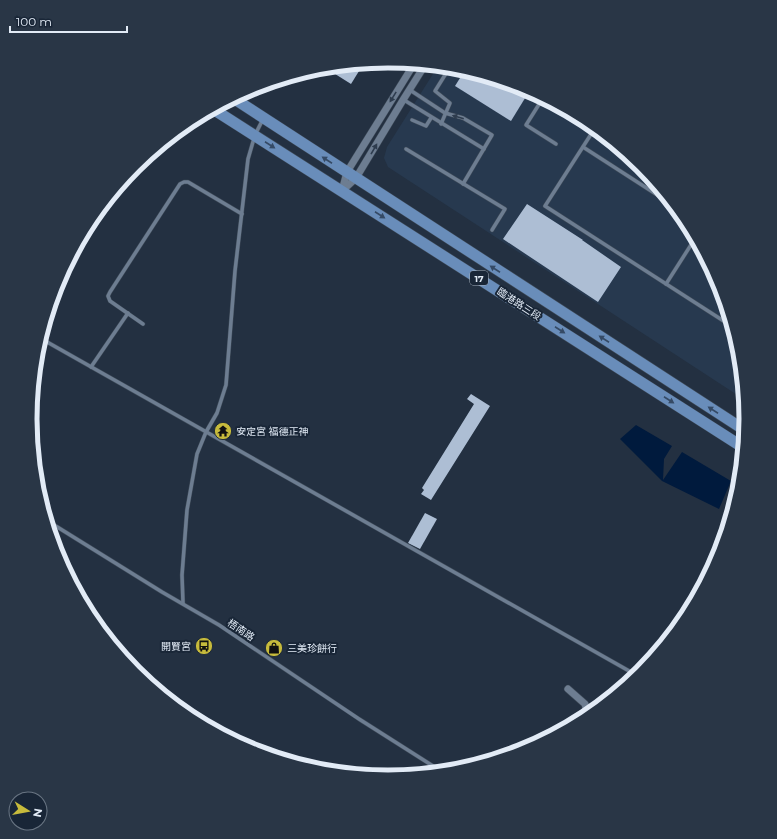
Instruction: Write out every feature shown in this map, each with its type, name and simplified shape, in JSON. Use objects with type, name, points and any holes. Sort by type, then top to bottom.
[{"type":"main road","name":"臨港路三段","points":[[239,102],[740,427]]},
{"type":"main road","name":"臨港路三段","points":[[219,112],[739,445]]},
{"type":"street","points":[[342,191],[347,172],[411,69]]},
{"type":"street","points":[[342,191],[356,178],[422,70]]},
{"type":"street","points":[[568,689],[585,704],[587,710]]},
{"type":"lane","points":[[441,124],[450,103],[435,91],[446,73]]},
{"type":"lane","points":[[409,90],[445,113],[463,118],[492,136],[463,184]]},
{"type":"lane","points":[[403,100],[484,149]]},
{"type":"lane","points":[[540,102],[526,125],[556,144]]},
{"type":"lane","points":[[183,603],[182,575],[187,510],[197,454],[206,432],[218,412],[226,385],[235,271],[248,159],[255,135],[264,118]]},
{"type":"lane","points":[[412,120],[426,126],[431,118]]},
{"type":"lane","points":[[592,133],[545,206],[726,322]]},
{"type":"lane","points":[[583,147],[659,196]]},
{"type":"lane","points":[[406,149],[505,209],[492,230]]},
{"type":"lane","points":[[143,324],[110,301],[108,296],[180,184],[188,182],[242,214]]},
{"type":"lane","points":[[666,284],[692,243]]},
{"type":"lane","points":[[91,367],[128,313]]},
{"type":"lane","points":[[46,342],[632,673]]},
{"type":"lane","name":"梧南路","points":[[55,527],[226,629],[359,719],[437,768]]},
{"type":"shaded area","points":[[435,71],[479,80],[523,95],[544,104],[584,127],[620,155],[653,188],[681,224],[693,244],[713,285],[728,329],[737,374],[739,396],[388,167],[384,158],[387,147]]},
{"type":"shaded area","points":[[636,425],[672,446],[664,459],[663,480],[682,452],[731,481],[719,509],[662,481],[620,439]]},
{"type":"building","points":[[360,70],[351,84],[333,73]]},
{"type":"building","points":[[461,76],[479,80],[526,96],[511,121],[455,86]]},
{"type":"building","points":[[527,204],[583,240],[621,267],[598,302],[503,239]]},
{"type":"building","points":[[471,394],[490,406],[431,500],[421,494],[424,490],[422,488],[474,404],[467,399]]},
{"type":"building","points":[[425,513],[437,519],[420,549],[408,543]]},
{"type":"place","name":"安定宮 福德正神","points":[[223,431]]},
{"type":"place","name":"開賢宮","points":[[204,646]]},
{"type":"place","name":"三美珍餅行","points":[[274,648]]}]
